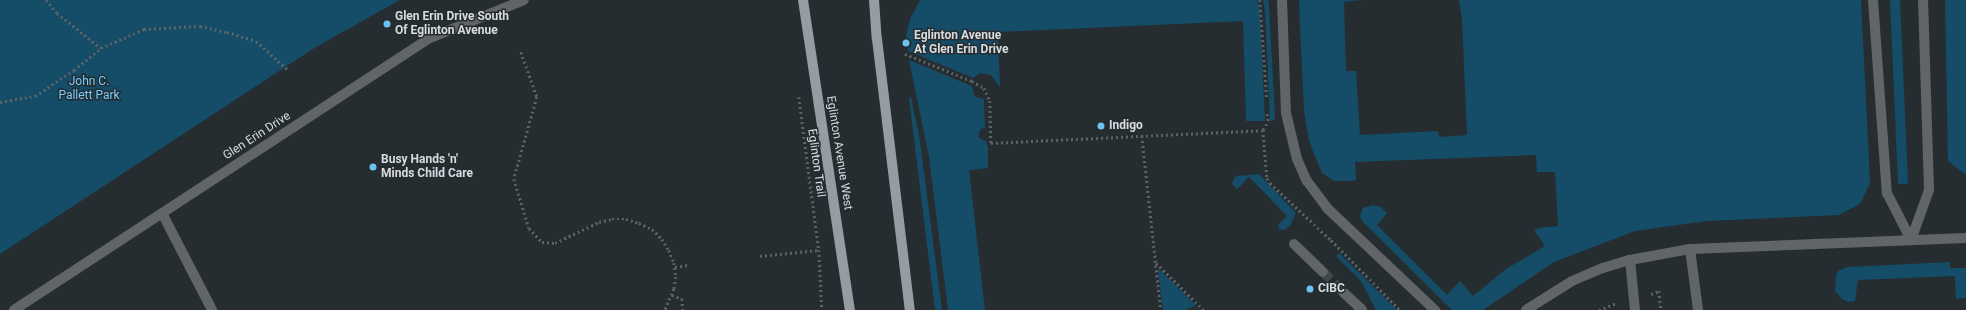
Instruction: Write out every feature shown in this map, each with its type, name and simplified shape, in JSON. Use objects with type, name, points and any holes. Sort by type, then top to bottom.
[{"type":"main road","name":"Eglinton Avenue West","points":[[803,0],[850,310]]},
{"type":"main road","points":[[874,0],[877,39],[910,310]]},
{"type":"street","name":"Glen Erin Drive","points":[[14,310],[430,38],[524,0]]},
{"type":"street","points":[[1282,0],[1286,112],[1297,159],[1307,181],[1327,208],[1435,310]]},
{"type":"street","points":[[1873,0],[1887,193],[1911,240]]},
{"type":"street","points":[[1911,240],[1929,190],[1923,0]]},
{"type":"street","points":[[162,213],[212,310]]},
{"type":"street","points":[[1526,310],[1572,281],[1630,260],[1690,249],[1966,238]]},
{"type":"street","points":[[1294,244],[1323,272]]},
{"type":"street","points":[[1690,249],[1698,310]]},
{"type":"street","points":[[1630,260],[1636,310]]},
{"type":"street","points":[[1343,292],[1362,310]]},
{"type":"path","points":[[46,0],[57,13],[101,48]]},
{"type":"path","points":[[1260,0],[1267,105]]},
{"type":"path","points":[[0,102],[35,96],[74,70],[101,48],[144,29],[200,26],[227,32],[256,41],[287,70]]},
{"type":"path","points":[[521,52],[537,97],[514,179],[529,228],[542,242],[555,243],[598,222],[612,219],[633,221],[652,229],[670,250],[675,267],[676,277],[672,295],[665,310]]},
{"type":"path","points":[[905,54],[984,88],[990,101],[991,143],[1263,130],[1268,121],[1267,113]]},
{"type":"path","name":"Eglinton Trail","points":[[798,96],[819,250],[822,310]]},
{"type":"path","points":[[1142,136],[1161,310]]},
{"type":"path","points":[[760,256],[819,250]]},
{"type":"path","points":[[1156,263],[1204,310]]},
{"type":"path","points":[[675,267],[688,265]]},
{"type":"path","points":[[672,295],[682,300],[684,310]]},
{"type":"green space","name":"John C. Pallett Park","points":[[0,0],[400,0],[316,47],[0,254]]},
{"type":"green space","points":[[920,0],[1257,0],[1260,10],[1265,121],[1246,121],[1243,21],[998,32],[1000,87],[991,75],[980,73],[973,78],[908,51],[906,36],[910,19]]},
{"type":"green space","points":[[1263,0],[1268,0],[1269,4],[1275,117],[1274,120],[1270,121],[1265,12]]},
{"type":"green space","points":[[1300,0],[1362,0],[1344,2],[1346,71],[1356,71],[1360,135],[1438,131],[1439,137],[1467,135],[1462,19],[1459,0],[1861,0],[1870,183],[1860,204],[1839,215],[1707,221],[1635,231],[1554,262],[1483,310],[1452,310],[1363,222],[1360,216],[1363,208],[1373,205],[1381,207],[1387,213],[1377,225],[1447,295],[1460,281],[1473,296],[1506,269],[1545,246],[1534,230],[1558,226],[1555,172],[1537,172],[1536,155],[1355,162],[1356,180],[1352,181],[1334,181],[1322,173],[1309,141],[1304,111]]},
{"type":"green space","points":[[1890,0],[1900,0],[1908,184],[1898,184]]},
{"type":"green space","points":[[1945,0],[1966,0],[1966,175],[1948,161]]},
{"type":"green space","points":[[909,60],[972,86],[974,95],[978,98],[984,99],[985,127],[980,130],[979,138],[986,141],[988,148],[988,168],[969,170],[985,310],[948,310],[929,157]]},
{"type":"green space","points":[[911,97],[920,141],[942,310],[935,310],[909,98]]},
{"type":"green space","points":[[1259,174],[1296,213],[1290,226],[1284,230],[1279,229],[1278,225],[1287,216],[1249,177],[1237,189],[1232,184],[1234,178],[1237,176]]},
{"type":"green space","points":[[1339,253],[1397,310],[1376,310],[1361,281],[1336,256]]},
{"type":"green space","points":[[1950,262],[1950,268],[1966,268],[1966,298],[1956,299],[1955,276],[1858,280],[1855,301],[1849,302],[1842,299],[1835,291],[1836,275],[1838,271],[1847,267]]},
{"type":"green space","points":[[1160,270],[1195,304],[1195,306],[1184,310],[1163,310],[1158,271]]},
{"type":"tunnel","points":[[1323,272],[1343,292]]},
{"type":"place","name":"Glen Erin Drive South Of Eglinton Avenue","points":[[387,24]]},
{"type":"place","name":"Eglinton Avenue At Glen Erin Drive","points":[[906,43]]},
{"type":"place","name":"Indigo","points":[[1101,126]]},
{"type":"place","name":"Busy Hands 'n' Minds Child Care","points":[[373,167]]},
{"type":"place","name":"CIBC","points":[[1310,289]]}]
